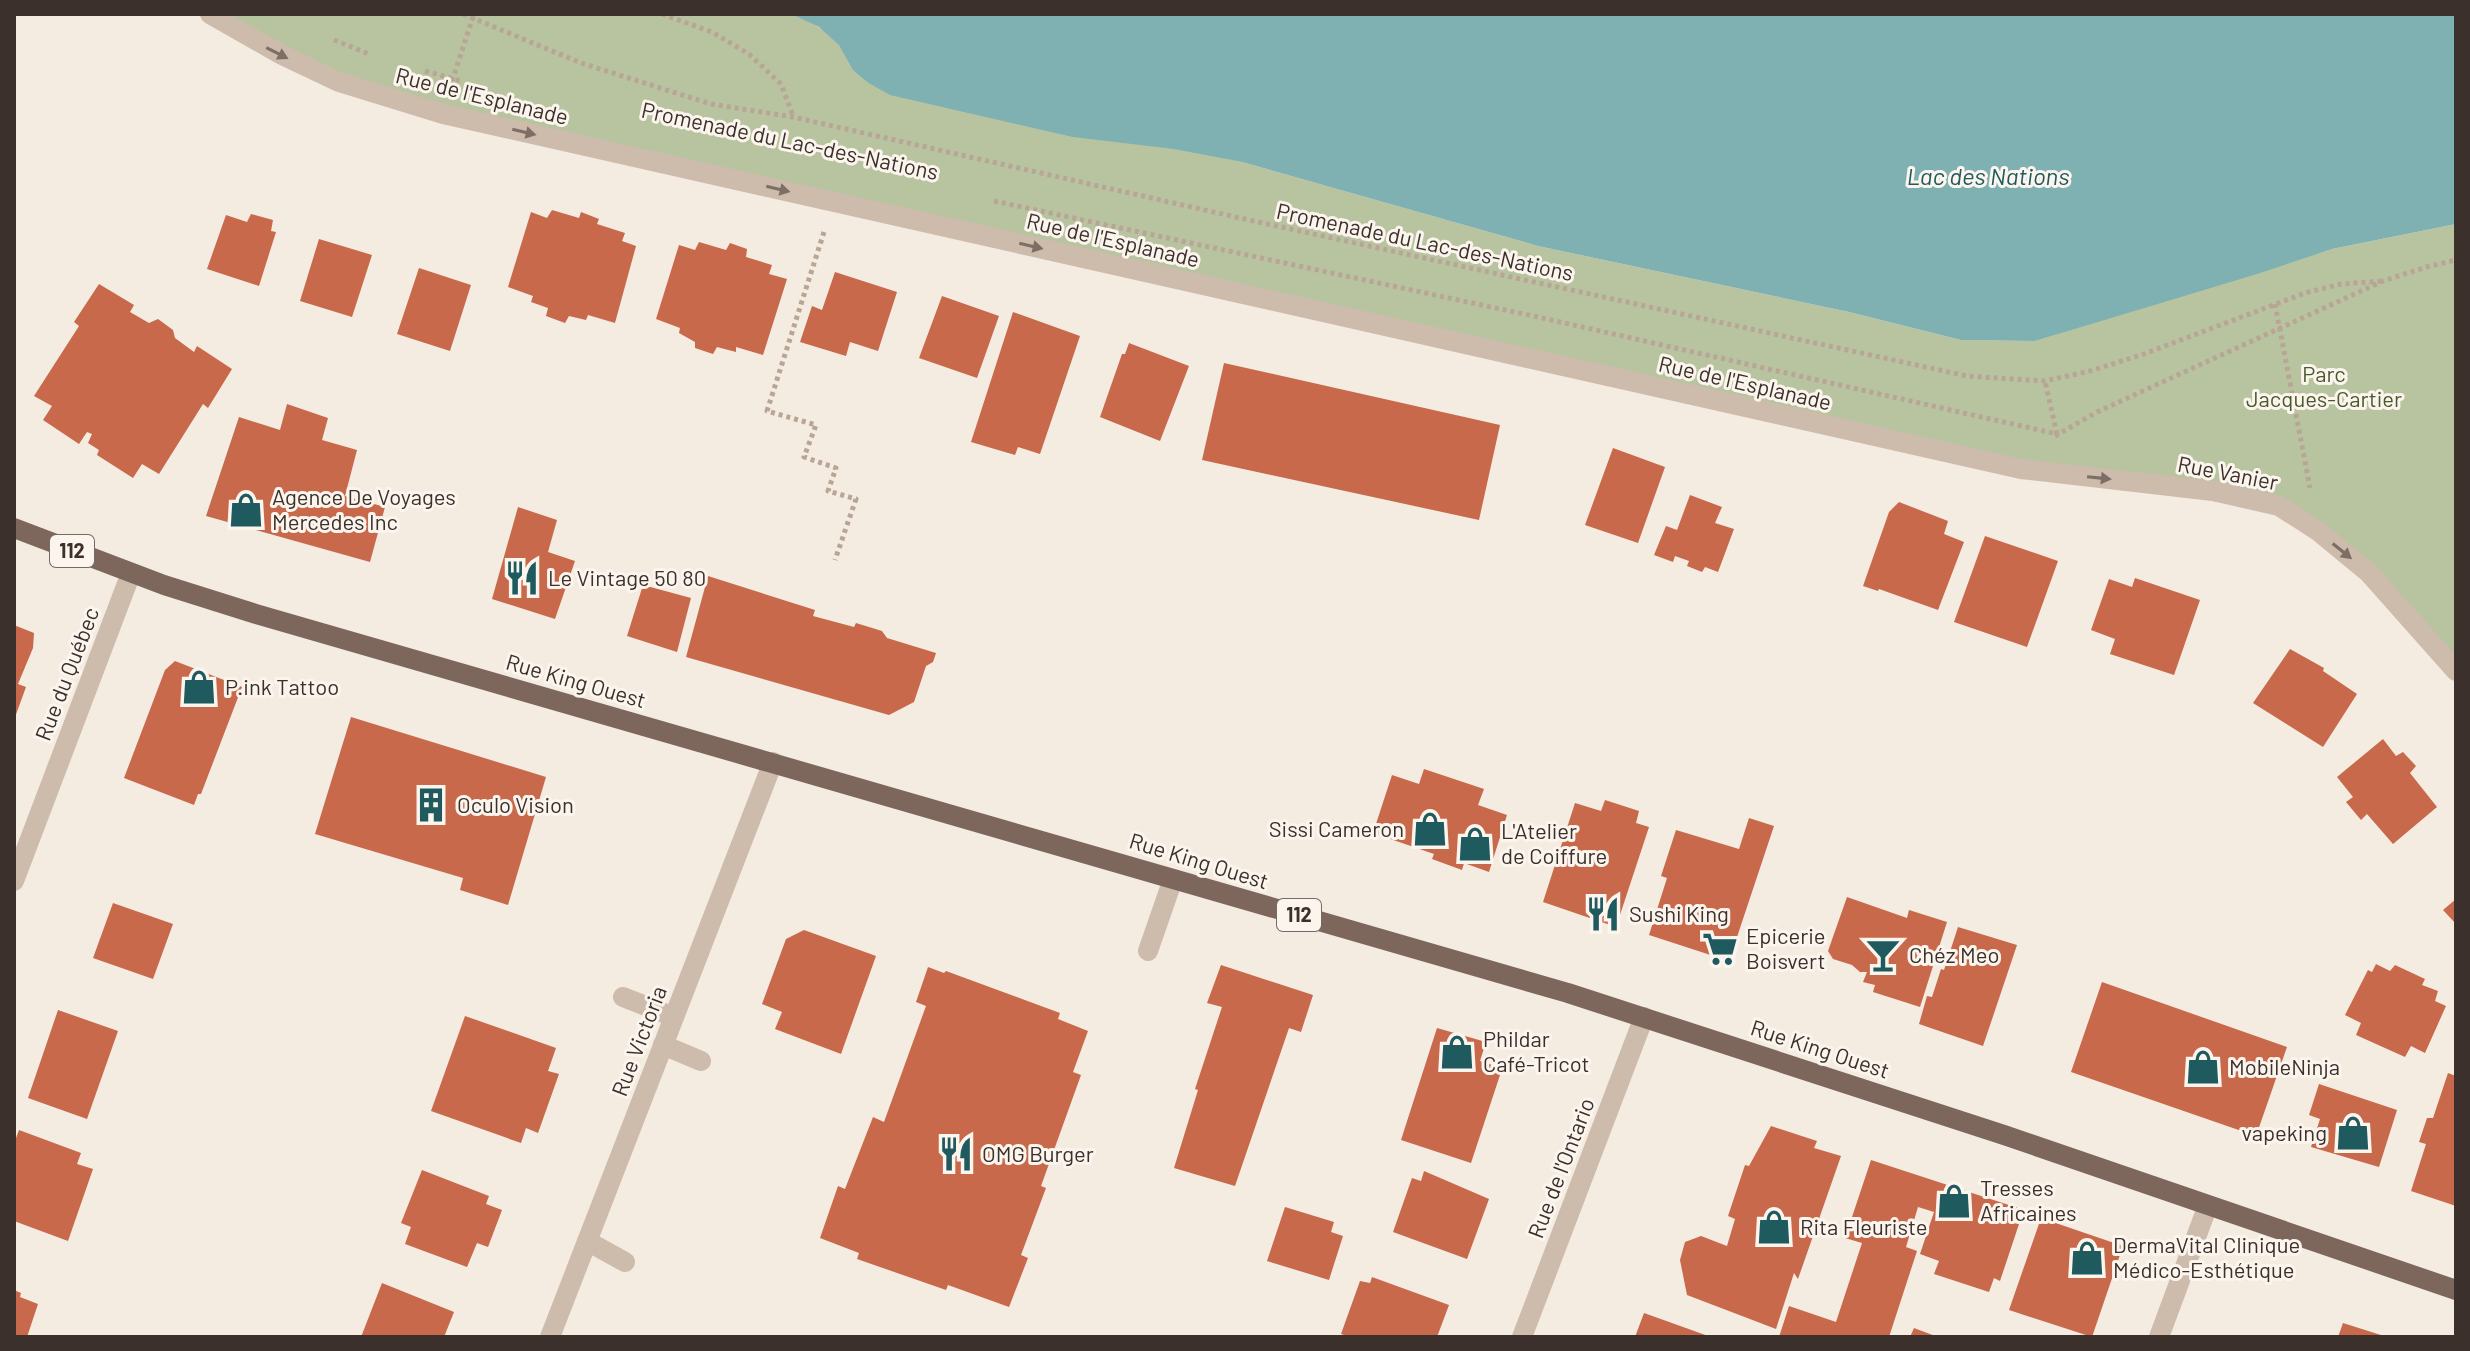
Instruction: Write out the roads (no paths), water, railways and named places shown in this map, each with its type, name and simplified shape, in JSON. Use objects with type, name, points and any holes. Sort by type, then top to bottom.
[{"type":"main road","name":"Rue King Ouest","points":[[14,528],[131,573],[256,614],[1644,1017],[2004,1135],[2456,1290]]},
{"type":"street","name":"Rue de l'Esplanade","points":[[210,14],[271,49],[339,82],[443,114],[2021,469]]},
{"type":"street","name":"Rue Vanier","points":[[2021,469],[2213,491],[2279,506],[2318,531],[2369,573],[2456,671]]},
{"type":"street","name":"Rue du Québec","points":[[14,881],[131,573]]},
{"type":"street","name":"Rue Victoria","points":[[550,1337],[773,762]]},
{"type":"street","points":[[1148,951],[1173,879]]},
{"type":"street","points":[[623,997],[674,1017]]},
{"type":"street","name":"Rue de l'Ontario","points":[[1522,1337],[1644,1017]]},
{"type":"street","points":[[663,1045],[701,1061]]},
{"type":"street","points":[[2159,1337],[2208,1205]]},
{"type":"street","points":[[587,1241],[625,1262]]},
{"type":"water","name":"Lac des Nations","points":[[791,14],[2456,14],[2456,224],[2332,249],[2035,341],[1961,340],[1849,312],[1538,246],[1242,162],[1174,149],[1073,137],[890,95],[853,70],[839,45],[819,27]]},
{"type":"place","name":"Agence De Voyages Mercedes Inc","points":[[246,510]]},
{"type":"place","name":"Le Vintage 50 80","points":[[522,578]]},
{"type":"place","name":"P.ink Tattoo","points":[[199,687]]},
{"type":"place","name":"Oculo Vision","points":[[431,805]]},
{"type":"place","name":"Sissi Cameron","points":[[1430,829]]},
{"type":"place","name":"L'Atelier de Coiffure","points":[[1475,844]]},
{"type":"place","name":"Sushi King","points":[[1603,914]]},
{"type":"place","name":"Epicerie Boisvert","points":[[1720,949]]},
{"type":"place","name":"Chéz Meo","points":[[1883,955]]},
{"type":"place","name":"Phildar Café-Tricot","points":[[1457,1052]]},
{"type":"place","name":"MobileNinja","points":[[2203,1067]]},
{"type":"place","name":"vapeking","points":[[2353,1133]]},
{"type":"place","name":"OMG Burger","points":[[956,1154]]},
{"type":"place","name":"Tresses Africaines","points":[[1954,1201]]},
{"type":"place","name":"Rita Fleuriste","points":[[1774,1227]]},
{"type":"place","name":"DermaVital Clinique Médico-Esthétique","points":[[2087,1258]]},
{"type":"park label","name":"Parc Jacques-Cartier","points":[[2324,386]]}]
